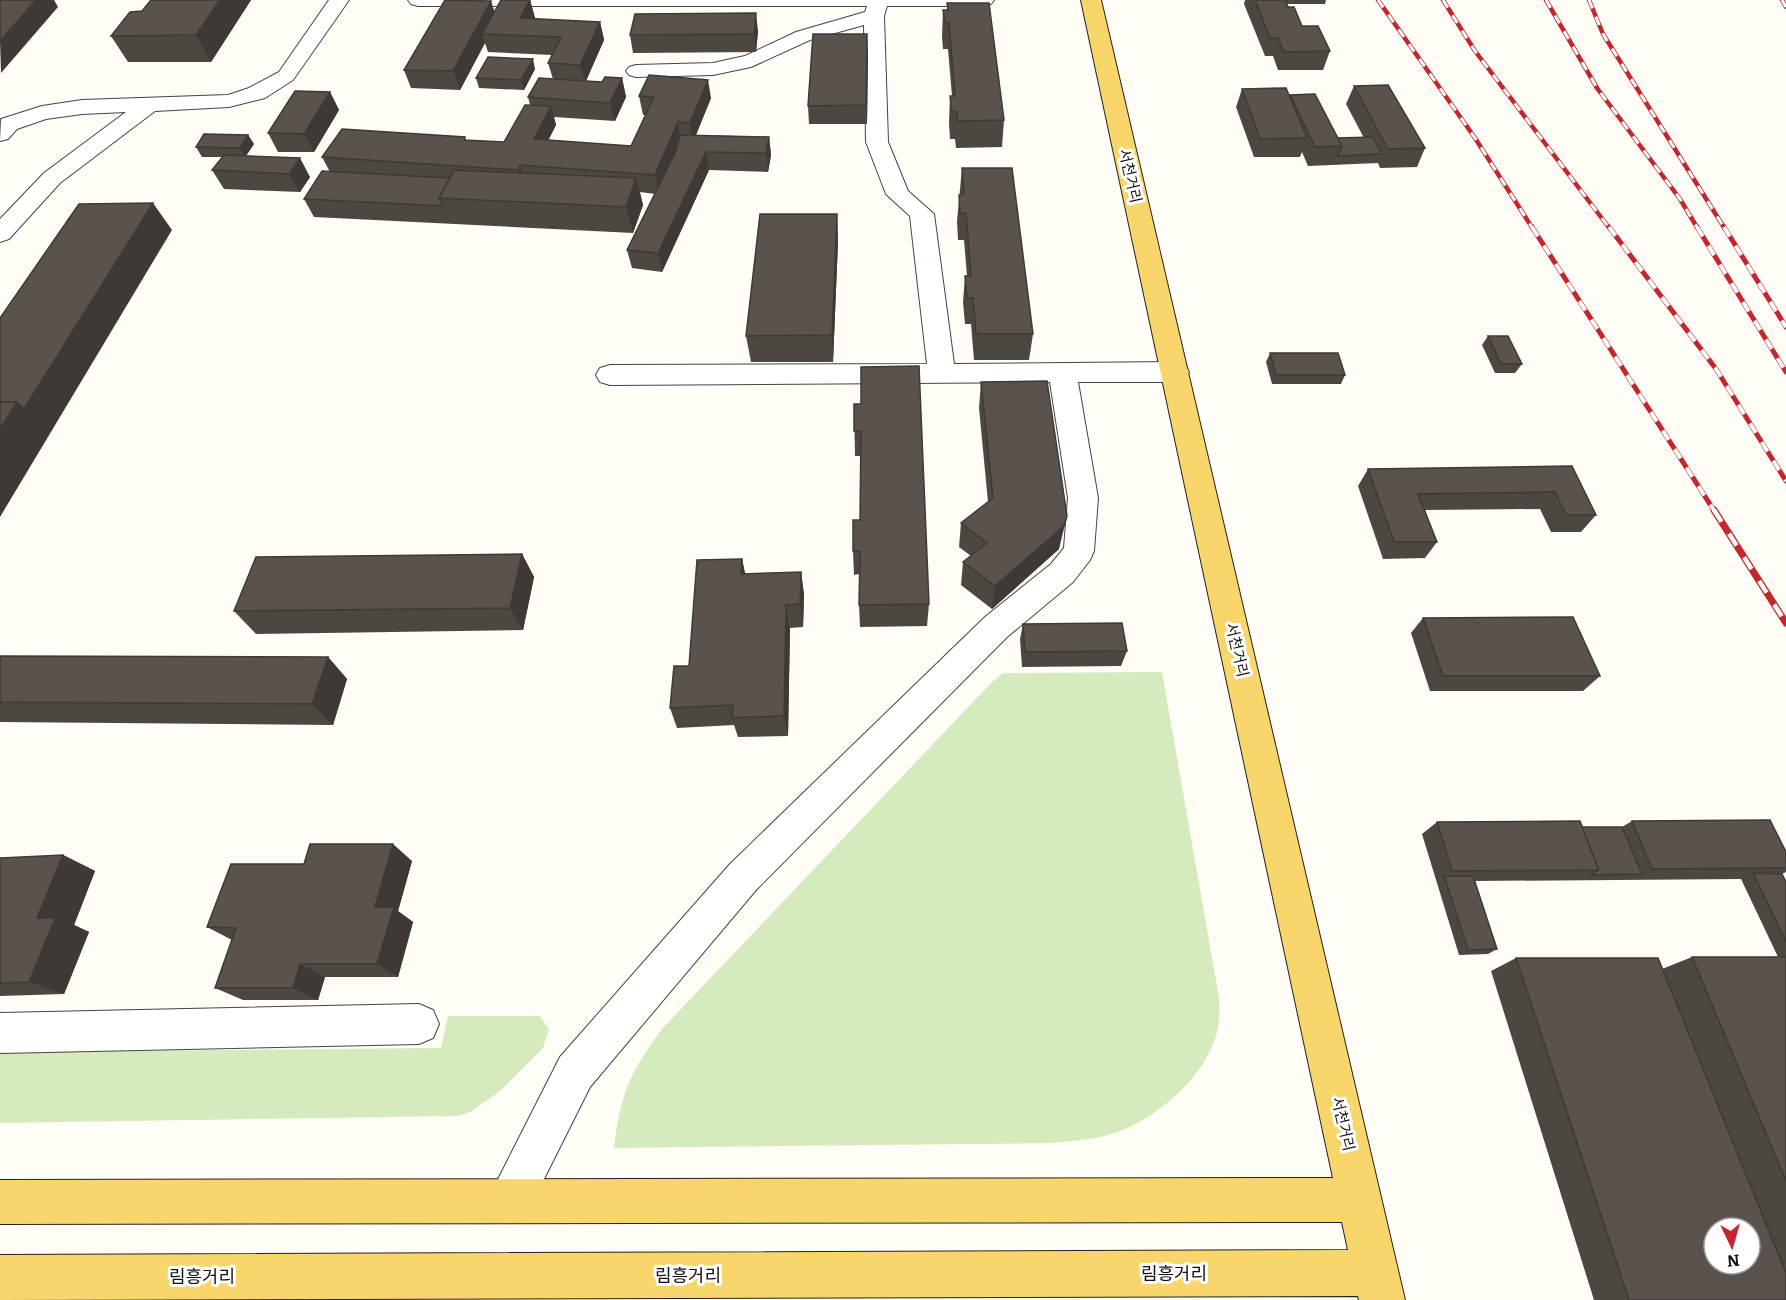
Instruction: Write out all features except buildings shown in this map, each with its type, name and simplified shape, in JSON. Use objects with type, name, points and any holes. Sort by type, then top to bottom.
[{"type":"main road","name":"서천거리","points":[[1091,0],[1379,1287]]},
{"type":"main road","points":[[0,1202],[1360,1200]]},
{"type":"main road","name":"림흥거리","points":[[0,1278],[1379,1287]]},
{"type":"street","points":[[0,134],[9,124],[42,113],[82,107],[229,101],[257,93],[286,76],[339,0]]},
{"type":"street","points":[[418,0],[876,6],[984,0]]},
{"type":"street","points":[[636,71],[713,69],[751,61],[802,36],[876,6]]},
{"type":"street","points":[[876,6],[877,142],[898,194],[922,214],[942,372]]},
{"type":"street","points":[[0,234],[52,178],[149,105]]},
{"type":"street","points":[[509,1201],[575,1072],[743,878],[996,627],[1062,573],[1079,551],[1083,498],[1062,371]]},
{"type":"street","points":[[610,375],[1174,372]]},
{"type":"street","points":[[0,1033],[419,1024]]},
{"type":"green space","points":[[1162,672],[1219,998],[1219,1021],[1215,1040],[1206,1058],[1195,1075],[1164,1105],[1147,1117],[1112,1134],[1052,1143],[614,1148],[620,1112],[628,1085],[661,1030],[992,682],[1003,673]]},
{"type":"green space","points":[[448,1016],[540,1016],[549,1029],[543,1048],[500,1091],[472,1111],[458,1116],[0,1123],[0,1052],[441,1048]]},
{"type":"railway","points":[[1378,0],[1475,138],[1533,229]]},
{"type":"railway","points":[[1443,0],[1475,51],[1610,229]]},
{"type":"railway","points":[[1546,0],[1597,88],[1680,199],[1698,229]]},
{"type":"railway","points":[[1589,0],[1603,34],[1725,229]]},
{"type":"railway","points":[[1782,0],[1786,7]]},
{"type":"railway","points":[[1532,227],[1715,512]]},
{"type":"railway","points":[[1609,227],[1716,369],[1786,481]]},
{"type":"railway","points":[[1697,227],[1786,372]]},
{"type":"railway","points":[[1724,227],[1786,327]]},
{"type":"railway","points":[[1714,510],[1786,623]]}]
